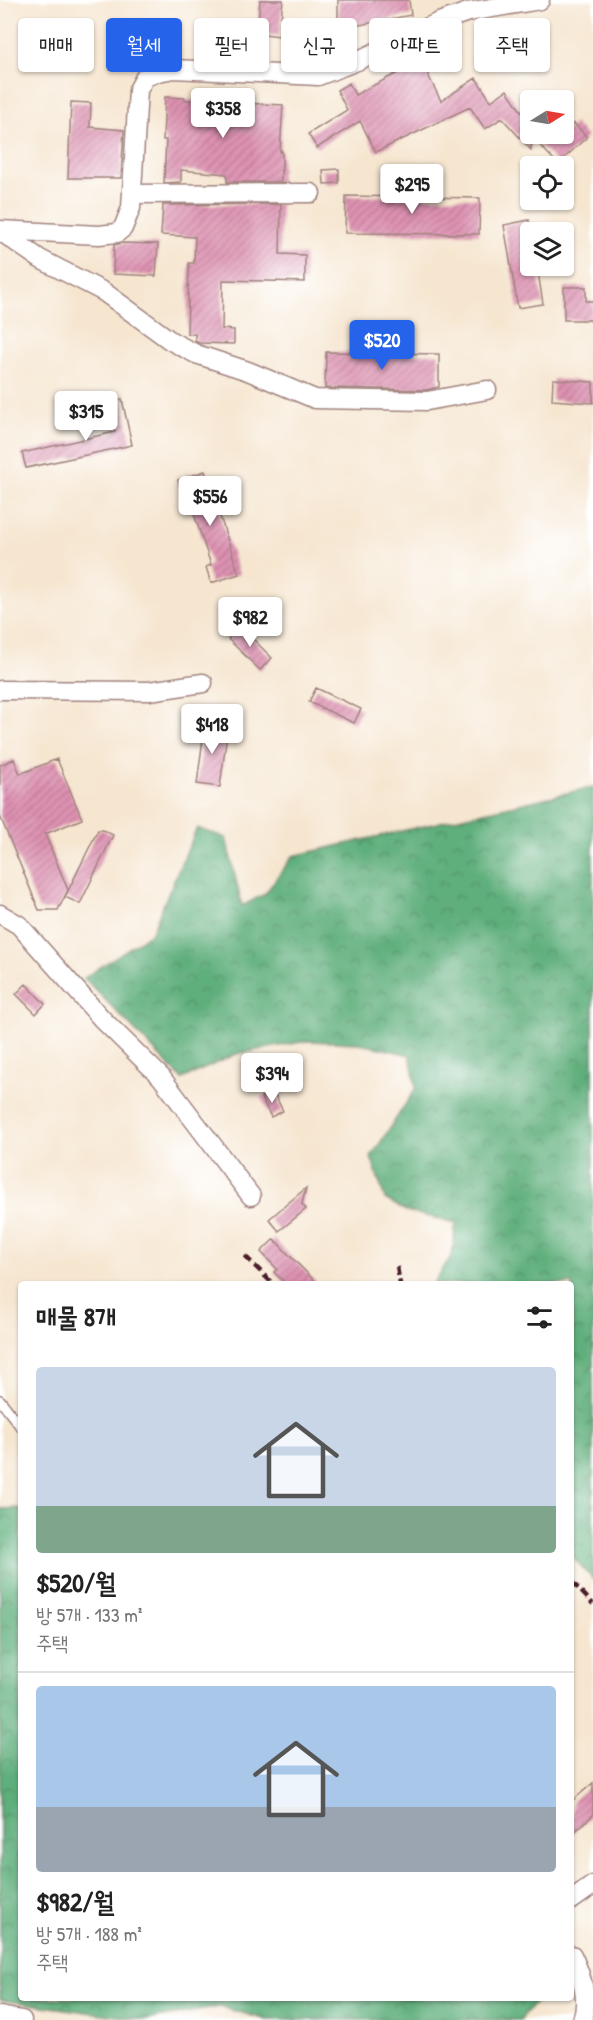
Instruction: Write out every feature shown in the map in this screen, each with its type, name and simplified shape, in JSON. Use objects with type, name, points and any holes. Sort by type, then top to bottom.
[{"type":"street","points":[[0,230],[99,235],[117,233],[123,228],[132,194],[138,90],[145,77],[174,69],[318,76],[357,61],[439,22],[468,12],[540,0]]},
{"type":"street","points":[[132,194],[311,193]]},
{"type":"street","points":[[0,230],[40,259],[105,292],[171,340],[196,354],[248,371],[315,399],[427,401],[487,390]]},
{"type":"street","points":[[0,690],[149,691],[203,683]]},
{"type":"street","points":[[0,914],[19,925],[102,1018],[161,1077],[251,1196]]},
{"type":"street","points":[[574,1899],[593,1885]]},
{"type":"street","points":[[574,1959],[585,1996],[582,2020]]},
{"type":"street","points":[[0,2016],[22,2020]]},
{"type":"lane","points":[[0,1400],[18,1423]]},
{"type":"green space","points":[[593,787],[593,1579],[574,1558],[574,1281],[435,1281],[452,1255],[456,1223],[406,1211],[385,1199],[371,1157],[416,1088],[410,1055],[359,1043],[307,1041],[236,1054],[182,1079],[84,978],[151,933],[197,828],[226,838],[242,906],[265,894],[293,856]]},
{"type":"green space","points":[[18,1508],[18,2001],[536,2001],[520,2020],[267,2020],[221,2007],[145,2020],[0,2000],[0,1509]]},
{"type":"building","points":[[260,0],[283,0],[279,36],[269,35],[269,18],[258,18]]},
{"type":"building","points":[[338,0],[409,0],[411,15],[395,18],[369,18],[369,23],[357,25],[357,18],[338,18]]},
{"type":"building","points":[[400,72],[426,72],[441,101],[476,78],[491,101],[507,90],[520,110],[520,138],[502,118],[485,129],[470,107],[376,152],[360,121],[317,148],[308,134],[347,110],[337,90],[349,83],[355,95]]},
{"type":"building","points":[[227,92],[245,93],[244,103],[283,105],[281,182],[227,182],[227,174],[181,170],[181,182],[164,183],[165,97],[226,101]]},
{"type":"building","points":[[71,102],[91,103],[90,127],[124,130],[121,178],[68,178]]},
{"type":"building","points":[[574,123],[587,137],[567,156],[550,156],[539,144],[574,144]]},
{"type":"building","points":[[339,169],[339,183],[324,184],[323,170]]},
{"type":"building","points":[[346,196],[480,198],[479,234],[345,233]]},
{"type":"building","points":[[281,204],[280,254],[305,255],[305,282],[223,280],[222,329],[234,330],[234,344],[195,341],[195,334],[187,334],[189,263],[194,263],[195,237],[161,235],[163,205]]},
{"type":"building","points":[[529,220],[529,222],[520,222],[520,276],[539,276],[543,304],[518,308],[504,225]]},
{"type":"building","points":[[122,243],[158,244],[156,276],[113,274],[114,245]]},
{"type":"building","points":[[564,287],[586,287],[586,301],[593,301],[593,320],[564,320]]},
{"type":"building","points":[[326,352],[439,354],[439,387],[426,390],[325,388]]},
{"type":"building","points":[[553,379],[593,382],[593,403],[552,400]]},
{"type":"building","points":[[122,399],[132,445],[26,468],[22,453],[115,432],[108,403]]},
{"type":"building","points":[[205,471],[239,574],[211,583],[206,567],[211,565],[188,496],[183,497],[178,480]]},
{"type":"building","points":[[240,626],[272,658],[260,670],[228,639]]},
{"type":"building","points":[[316,688],[361,709],[354,723],[309,702]]},
{"type":"building","points":[[205,723],[228,726],[220,787],[197,784]]},
{"type":"building","points":[[14,759],[20,774],[57,759],[82,819],[45,834],[68,890],[58,910],[39,910],[0,816],[0,765]]},
{"type":"building","points":[[98,830],[113,835],[80,904],[65,897]]},
{"type":"building","points":[[26,984],[45,1004],[36,1014],[16,994]]},
{"type":"building","points":[[273,1091],[283,1111],[271,1117],[261,1097]]},
{"type":"building","points":[[306,1188],[302,1204],[306,1209],[279,1231],[269,1219]]},
{"type":"building","points":[[274,1239],[315,1281],[283,1281],[274,1272],[277,1269],[261,1252]]},
{"type":"building","points":[[593,1783],[593,1815],[574,1832],[574,1799]]},
{"type":"railway","points":[[245,1256],[270,1281]]},
{"type":"railway","points":[[397,1267],[399,1281]]},
{"type":"railway","points":[[574,1584],[593,1604]]}]
